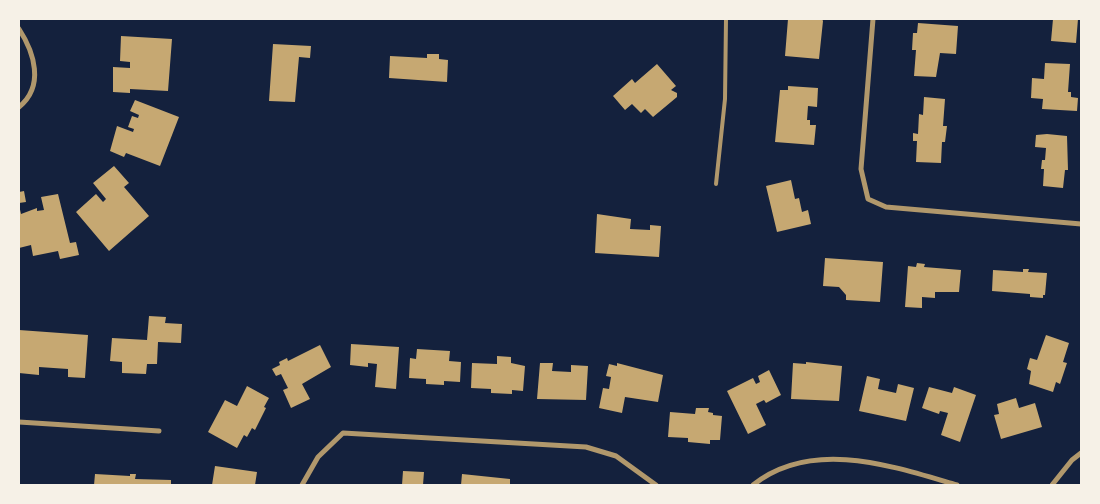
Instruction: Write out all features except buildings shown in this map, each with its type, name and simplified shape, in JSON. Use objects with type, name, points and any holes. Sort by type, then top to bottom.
[{"type":"street","points":[[873,19],[862,168],[868,199],[886,207],[1081,224]]},
{"type":"street","points":[[19,28],[26,40],[36,68],[35,79],[30,92],[19,107]]},
{"type":"street","points":[[19,422],[159,431]]},
{"type":"street","points":[[302,485],[318,457],[343,433],[586,447],[616,456],[656,485]]},
{"type":"street","points":[[1052,485],[1072,460],[1081,453]]},
{"type":"street","points":[[753,485],[765,475],[805,460],[840,460],[892,466],[957,485]]},
{"type":"lane","points":[[716,184],[725,99],[726,19]]}]
